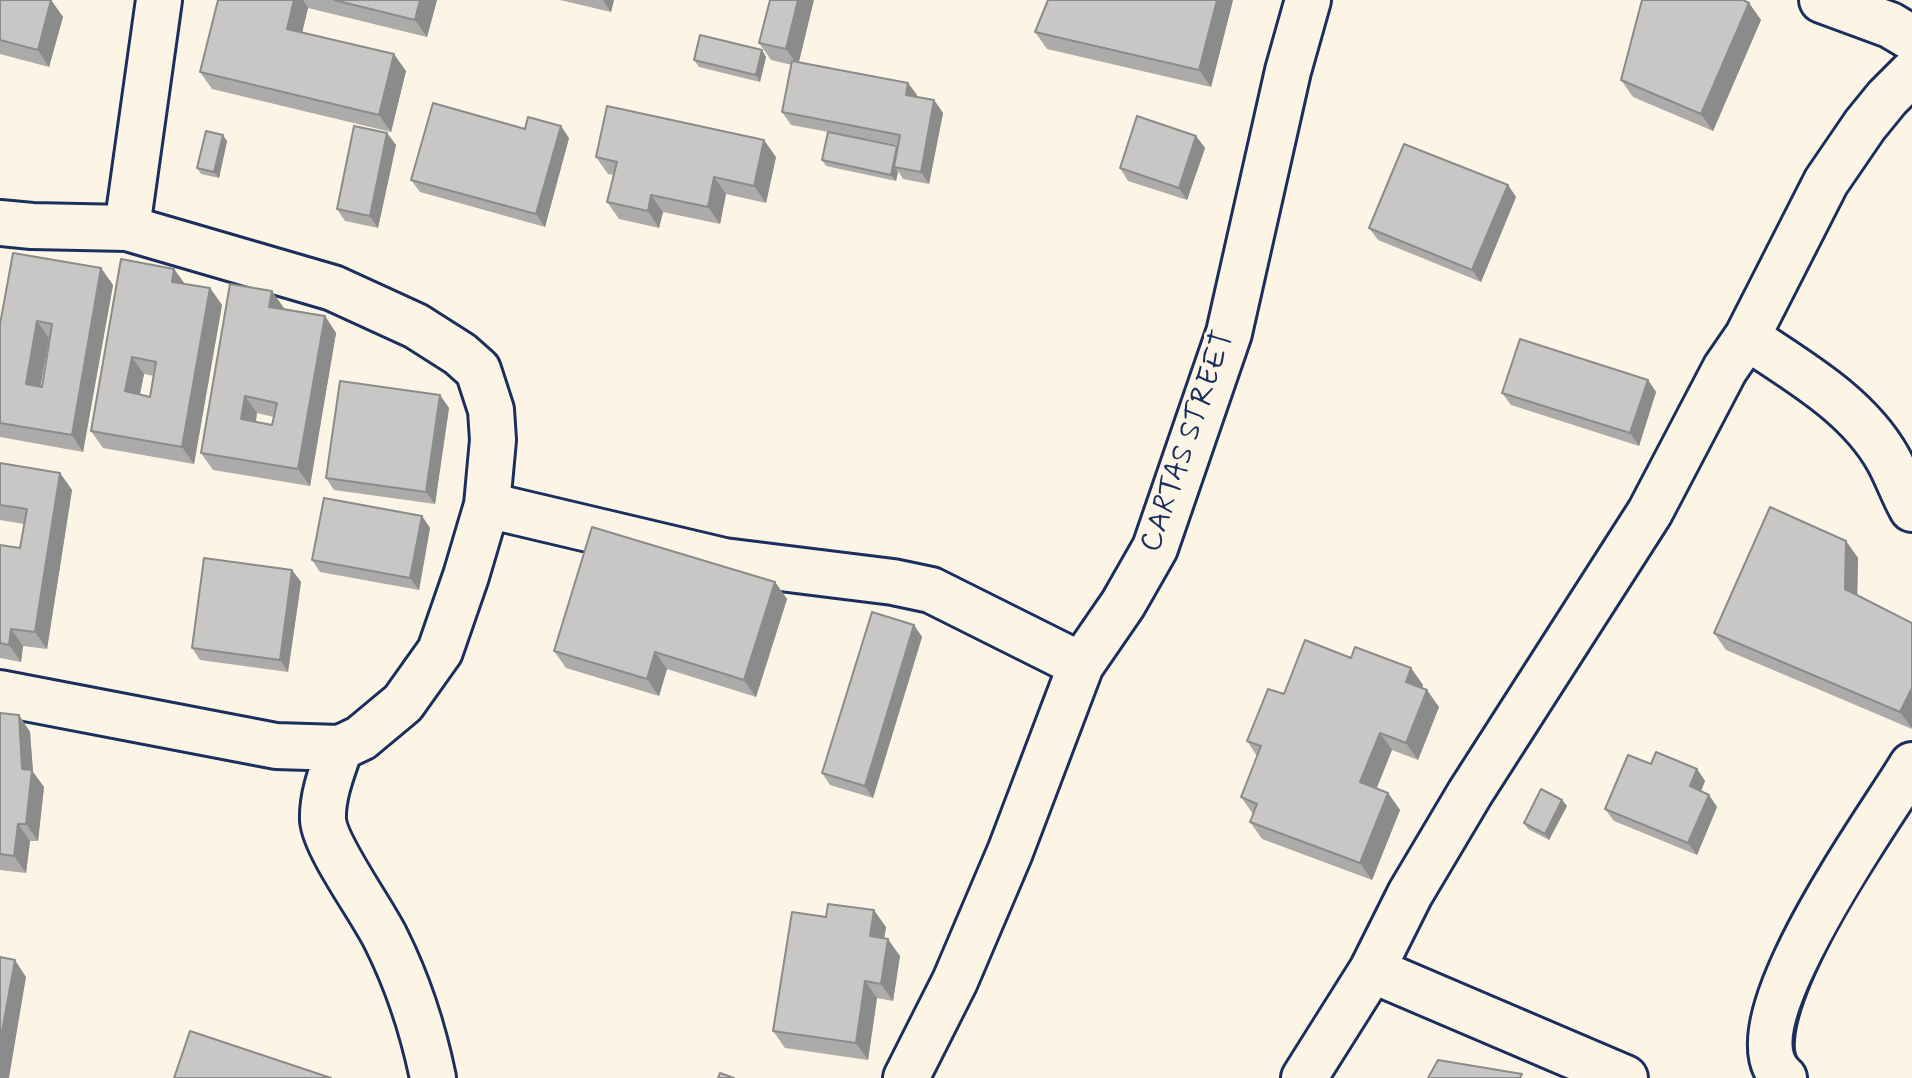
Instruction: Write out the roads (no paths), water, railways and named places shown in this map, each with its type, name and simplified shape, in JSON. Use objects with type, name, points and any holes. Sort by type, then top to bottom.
[{"type":"street","points":[[127,228],[159,0]]},
{"type":"street","name":"CARTAS STREET","points":[[906,1078],[955,981],[1010,852],[1081,665],[1123,604],[1155,548],[1229,333],[1288,71],[1308,0]]},
{"type":"street","points":[[1822,0],[1890,25],[1912,38]]},
{"type":"street","points":[[1304,1078],[1372,970],[1410,894],[1455,818],[1650,512],[1725,369],[1747,337],[1826,182],[1865,125],[1912,73]]},
{"type":"street","points":[[0,223],[127,228],[333,288],[416,326],[460,354],[478,370],[491,410],[493,440],[487,505],[440,651],[403,703],[361,738],[340,748],[276,746],[0,693]]},
{"type":"street","points":[[1747,337],[1825,391],[1864,426],[1887,458],[1912,509]]},
{"type":"street","points":[[487,505],[724,561],[893,582],[931,590],[1081,665]]},
{"type":"street","points":[[340,748],[329,779],[324,810],[325,829],[332,848],[387,940],[412,996],[433,1078]]},
{"type":"street","points":[[1771,1073],[1769,1037],[1774,1013],[1805,941],[1831,892],[1912,765]]},
{"type":"street","points":[[1372,970],[1625,1078]]}]
